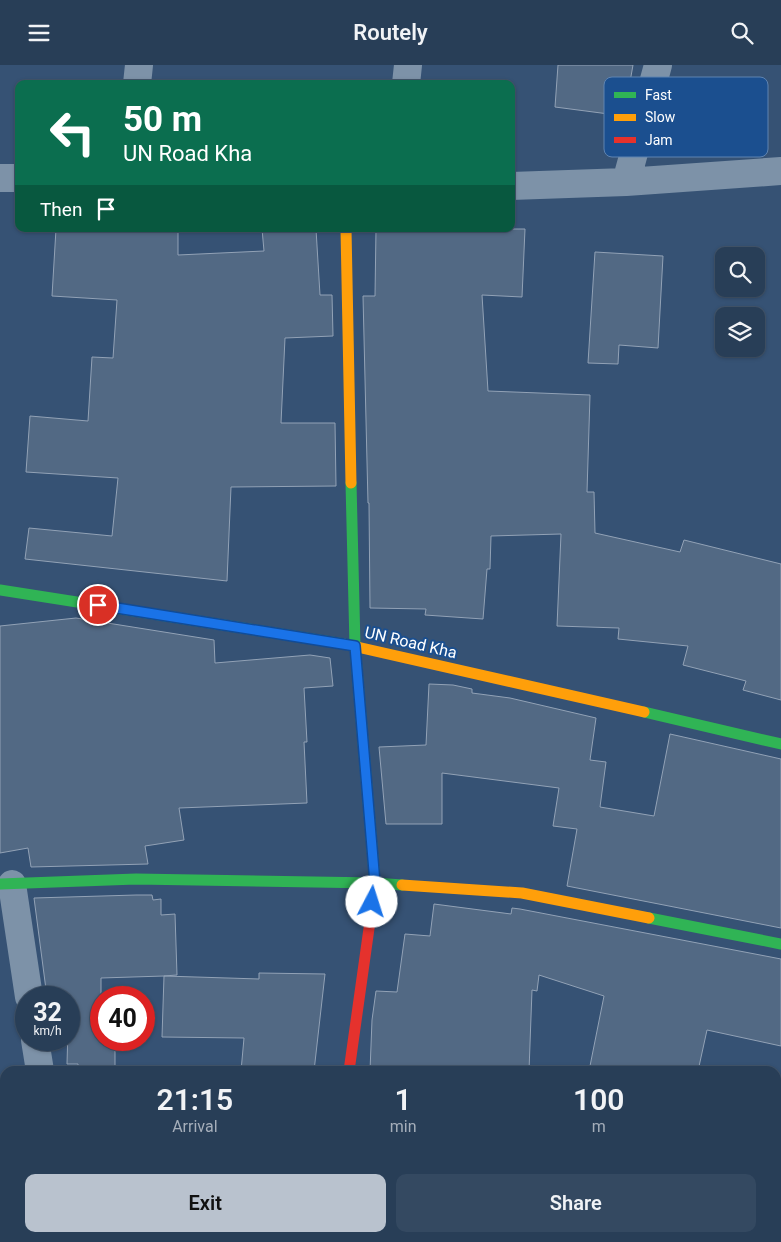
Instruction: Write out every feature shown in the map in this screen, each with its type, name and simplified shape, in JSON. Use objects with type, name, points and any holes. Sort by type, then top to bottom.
[{"type":"street","points":[[137,80],[139,65]]},
{"type":"street","points":[[406,80],[408,65]]},
{"type":"street","points":[[626,182],[633,157]]},
{"type":"street","points":[[515,186],[626,182],[781,171]]},
{"type":"street","points":[[0,177],[15,178]]},
{"type":"street","points":[[346,232],[355,646],[375,883],[350,1066]]},
{"type":"street","name":"UN Road Kha","points":[[0,590],[355,646],[781,744]]},
{"type":"street","points":[[26,986],[6,884],[136,879],[375,883],[522,893],[781,944]]},
{"type":"street","points":[[37,1051],[39,1066]]},
{"type":"building","points":[[558,65],[633,65],[631,77],[604,77],[604,113],[555,107]]},
{"type":"building","points":[[515,229],[525,229],[522,297],[482,295],[488,391],[590,395],[587,492],[594,492],[595,533],[680,552],[684,540],[781,564],[781,700],[743,690],[746,681],[683,665],[688,646],[618,639],[619,628],[557,626],[561,534],[491,536],[490,569],[487,569],[483,619],[425,615],[426,609],[370,608],[363,296],[375,296],[376,232],[515,232]]},
{"type":"building","points":[[56,232],[178,232],[178,255],[264,251],[262,232],[316,232],[320,295],[332,295],[333,336],[285,338],[281,423],[335,423],[336,486],[231,487],[227,581],[25,559],[29,528],[112,536],[118,478],[26,472],[30,416],[88,421],[92,357],[113,358],[117,300],[52,296]]},
{"type":"building","points":[[595,252],[663,256],[658,348],[619,345],[618,364],[588,363]]},
{"type":"building","points":[[76,618],[214,640],[215,663],[310,655],[330,658],[333,686],[304,688],[307,742],[304,742],[307,803],[179,808],[184,840],[145,846],[148,864],[31,867],[28,848],[0,853],[0,626]]},
{"type":"building","points":[[429,684],[453,685],[472,689],[472,693],[510,698],[596,718],[590,760],[606,762],[600,807],[654,816],[670,734],[781,759],[781,928],[567,886],[577,829],[553,826],[559,788],[442,773],[442,824],[386,824],[379,747],[426,745]]},
{"type":"building","points":[[152,895],[153,900],[161,899],[161,915],[175,914],[177,975],[101,978],[101,986],[90,986],[90,1051],[115,1051],[115,1066],[78,1066],[78,1064],[67,1064],[67,1051],[80,1051],[80,986],[46,986],[34,898]]},
{"type":"building","points":[[434,904],[511,914],[512,908],[781,959],[781,1046],[707,1030],[699,1066],[590,1066],[604,996],[539,975],[537,991],[532,990],[529,1066],[370,1066],[372,1020],[376,991],[397,992],[405,934],[430,936]]},
{"type":"building","points":[[259,973],[325,974],[315,1066],[241,1066],[244,1038],[162,1037],[164,976],[259,979]]},
{"type":"traffic: fast","points":[[351,483],[355,646],[375,883],[372,907]]},
{"type":"traffic: fast","points":[[0,590],[344,644]]},
{"type":"traffic: fast","points":[[644,712],[781,744]]},
{"type":"traffic: fast","points":[[0,884],[136,879],[402,885]]},
{"type":"traffic: fast","points":[[649,918],[781,944]]},
{"type":"traffic: slow","points":[[346,232],[351,483]]},
{"type":"traffic: slow","points":[[344,644],[644,712]]},
{"type":"traffic: slow","points":[[402,885],[522,893],[649,918]]},
{"type":"traffic: jam","points":[[350,1066],[372,907]]},
{"type":"route","points":[[98,605],[355,646],[375,883],[372,902]]}]
